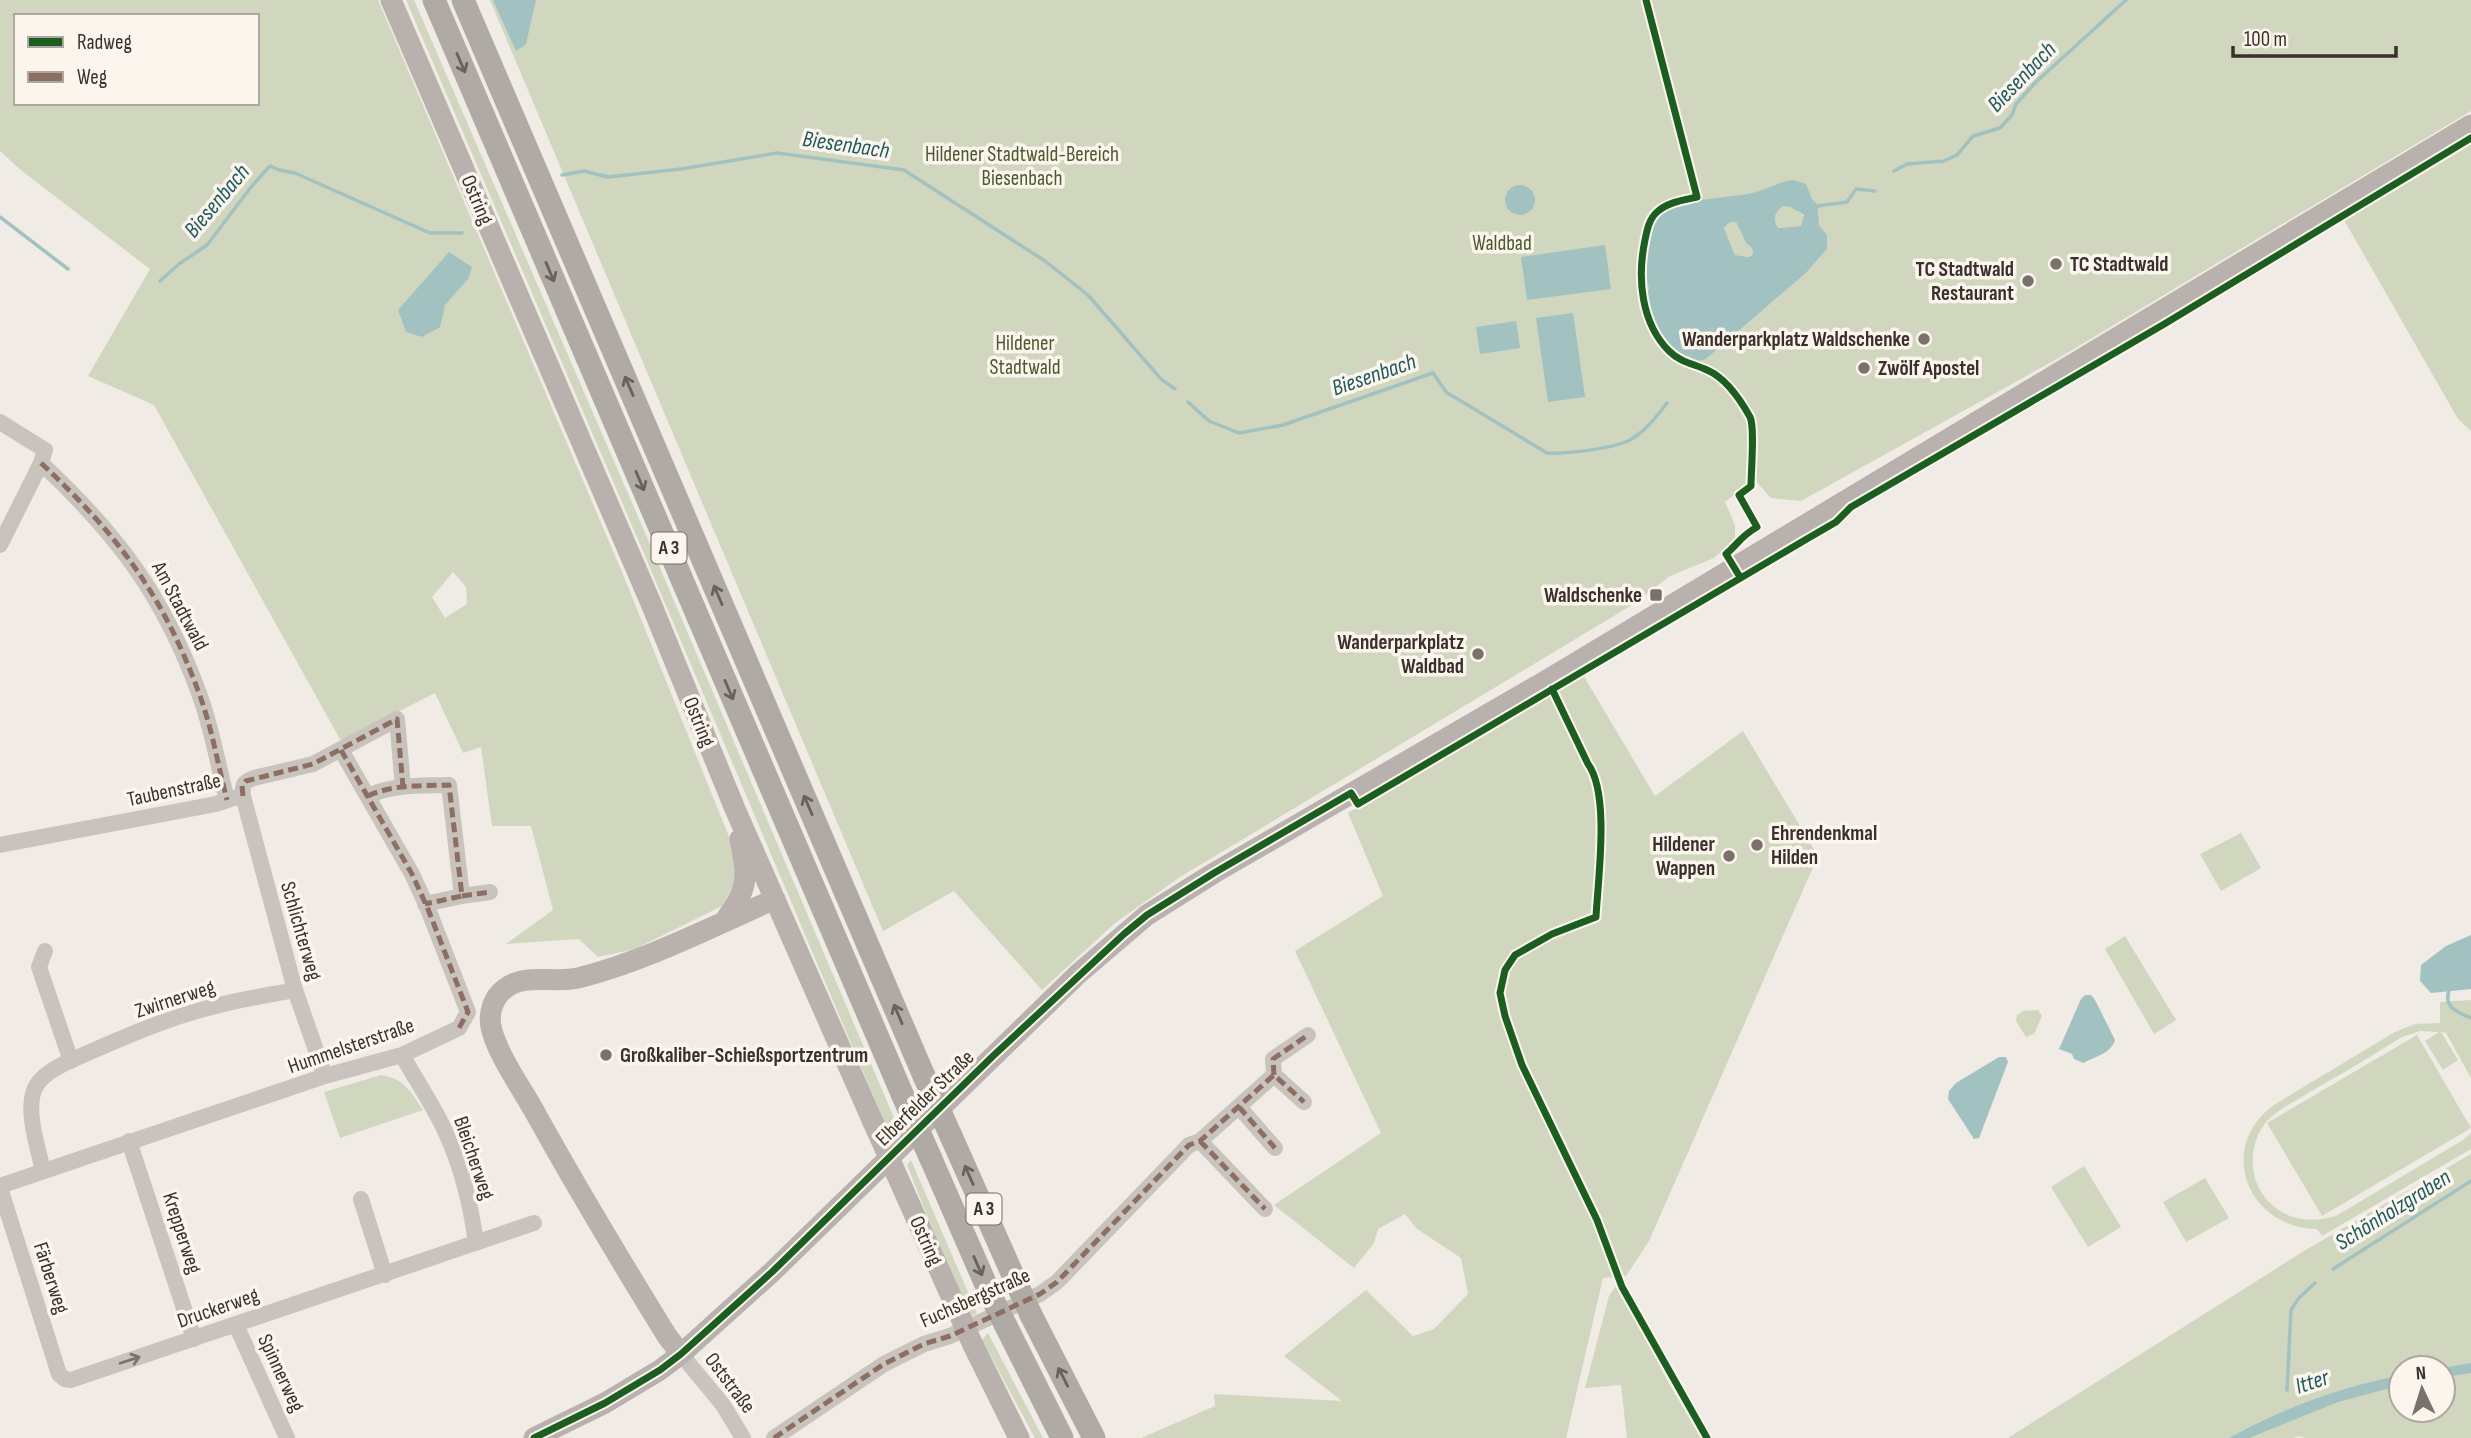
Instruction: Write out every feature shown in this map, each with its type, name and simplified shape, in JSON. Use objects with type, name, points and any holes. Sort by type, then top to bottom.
[{"type":"highway","name":"A 3","points":[[434,0],[903,1096],[990,1294],[1062,1438]]},
{"type":"highway","name":"A 3","points":[[463,0],[924,1076],[1031,1315],[1094,1438]]},
{"type":"main road","name":"Ostring","points":[[391,0],[650,601],[735,809],[959,1314],[1019,1438]]},
{"type":"main road","name":"Elberfelder Straße","points":[[534,1438],[606,1403],[681,1354],[772,1272],[1078,974],[1147,915],[1214,873],[1547,680],[2471,125]]},
{"type":"main road","points":[[724,922],[741,896],[745,878],[746,862],[735,809]]},
{"type":"main road","points":[[681,1354],[632,1280],[524,1092],[491,1030],[490,1014],[502,991],[519,981],[570,980],[609,970],[775,899]]},
{"type":"street","name":"Am Stadtwald","points":[[0,422],[43,457],[142,574],[163,611],[201,698],[235,798]]},
{"type":"street","points":[[0,545],[43,457]]},
{"type":"street","points":[[341,750],[397,719],[402,787]]},
{"type":"street","name":"Taubenstraße","points":[[0,845],[216,804],[235,798],[246,781],[294,770],[341,750]]},
{"type":"street","name":"Hummelsterstraße","points":[[0,1187],[43,1170],[325,1076],[402,1055],[460,1028],[468,1012],[425,904],[412,874],[341,750]]},
{"type":"street","points":[[368,796],[380,790],[402,787],[449,785],[463,896]]},
{"type":"street","name":"Schlichterweg","points":[[235,798],[325,1076]]},
{"type":"street","points":[[425,904],[490,892]]},
{"type":"street","points":[[45,951],[39,967],[71,1061]]},
{"type":"street","name":"Zwirnerweg","points":[[43,1170],[33,1128],[32,1099],[36,1085],[50,1072],[137,1032],[182,1016],[295,990]]},
{"type":"street","name":"Fuchsbergstraße","points":[[774,1438],[884,1364],[1040,1294],[1057,1282],[1189,1145],[1200,1141],[1274,1075],[1273,1059],[1308,1035]]},
{"type":"street","name":"Bleicherweg","points":[[402,1055],[447,1134],[462,1180],[476,1243]]},
{"type":"street","points":[[1274,1075],[1304,1102]]},
{"type":"street","points":[[1239,1107],[1275,1148]]},
{"type":"street","points":[[1200,1141],[1265,1209]]},
{"type":"street","name":"Krepperweg","points":[[129,1142],[194,1339]]},
{"type":"street","name":"Färberweg","points":[[0,1187],[60,1374],[65,1379]]},
{"type":"street","points":[[361,1199],[385,1275]]},
{"type":"street","name":"Druckerweg","points":[[65,1379],[71,1380],[534,1223]]},
{"type":"street","name":"Spinnerweg","points":[[236,1325],[287,1438]]},
{"type":"street","name":"Oststraße","points":[[681,1354],[723,1405],[743,1438]]},
{"type":"green space","points":[[0,0],[378,0],[622,572],[736,854],[735,882],[722,906],[635,949],[598,957],[579,939],[506,944],[553,910],[531,826],[492,826],[481,747],[463,753],[435,693],[341,741],[154,405],[88,376],[150,269],[22,171],[0,151]],"holes":[[[453,572],[466,587],[467,604],[445,618],[432,597]]]},
{"type":"green space","points":[[406,0],[414,0],[646,535],[897,1125],[888,1131],[637,537]]},
{"type":"green space","name":"Hildener Stadtwald","points":[[490,0],[2471,0],[2471,111],[2057,359],[1801,501],[1771,498],[1754,479],[1725,502],[1735,525],[1735,540],[1714,558],[1670,576],[1632,605],[1180,877],[1115,923],[1042,990],[954,891],[883,931]],"holes":[[[1776,184],[1806,184],[1819,225],[1827,235],[1827,249],[1806,273],[1706,359],[1692,363],[1683,357],[1661,334],[1645,294],[1649,289],[1647,281],[1643,279],[1644,254],[1648,235],[1655,221],[1665,212],[1694,202],[1752,193]]]},
{"type":"green space","points":[[2471,144],[2471,431],[2458,419],[2344,220]]},
{"type":"green space","points":[[1783,206],[1790,206],[1804,216],[1801,226],[1778,228],[1775,216]]},
{"type":"green space","points":[[1730,222],[1736,222],[1746,243],[1752,248],[1753,254],[1749,257],[1735,255],[1724,228]]},
{"type":"green space","points":[[1583,675],[1655,796],[1743,731],[1818,856],[1649,1241],[1626,1276],[1603,1278],[1566,1438],[1141,1438],[1215,1406],[1214,1394],[1342,1401],[1284,1356],[1366,1290],[1413,1336],[1434,1329],[1468,1294],[1461,1258],[1417,1229],[1405,1214],[1378,1229],[1374,1243],[1354,1268],[1274,1205],[1381,1133],[1295,951],[1383,896],[1348,813]]},
{"type":"green space","points":[[2241,833],[2261,868],[2221,891],[2200,854]]},
{"type":"green space","points":[[2125,936],[2176,1020],[2154,1034],[2105,949]]},
{"type":"green space","points":[[2471,1000],[2471,1078],[2446,1033],[2441,1032],[2458,1060],[2443,1070],[2425,1041],[2439,1032],[2420,1031],[2402,1037],[2271,1117],[2256,1141],[2253,1162],[2257,1183],[2268,1201],[2283,1213],[2309,1220],[2336,1216],[2471,1133],[2471,1149],[2322,1236],[2317,1229],[2292,1225],[2271,1214],[2256,1199],[2247,1180],[2244,1160],[2247,1139],[2258,1120],[2277,1103],[2395,1032],[2415,1024],[2440,1023],[2440,1002]]},
{"type":"green space","points":[[2038,1010],[2042,1016],[2034,1034],[2026,1037],[2016,1021],[2017,1015],[2023,1011]]},
{"type":"green space","points":[[2417,1035],[2471,1128],[2322,1216],[2267,1123]]},
{"type":"green space","points":[[381,1075],[401,1083],[423,1110],[340,1138],[324,1092]]},
{"type":"green space","points":[[2471,1154],[2471,1438],[2008,1438],[2304,1251]]},
{"type":"green space","points":[[911,1160],[977,1313],[968,1318],[907,1165]]},
{"type":"green space","points":[[2084,1166],[2121,1227],[2088,1247],[2051,1187]]},
{"type":"green space","points":[[2205,1178],[2229,1218],[2186,1242],[2163,1202]]},
{"type":"green space","points":[[1617,1284],[1701,1438],[1627,1438],[1621,1385],[1585,1388],[1609,1296]]},
{"type":"green space","points":[[988,1333],[1043,1438],[1035,1438],[982,1340]]},
{"type":"water","points":[[493,0],[536,0],[526,44],[516,51]]},
{"type":"water","points":[[1787,181],[1806,184],[1817,204],[1819,225],[1827,235],[1827,249],[1806,273],[1706,359],[1692,363],[1674,350],[1661,334],[1648,304],[1645,293],[1649,289],[1647,281],[1643,279],[1644,252],[1649,232],[1657,218],[1685,203],[1754,193]],"holes":[[[1783,206],[1804,215],[1801,226],[1778,228],[1775,216]],[[1730,222],[1736,222],[1746,243],[1752,248],[1753,254],[1749,257],[1735,255],[1724,228]]]},
{"type":"water","points":[[1520,185],[1526,186],[1534,194],[1534,206],[1526,214],[1520,215],[1514,214],[1506,206],[1505,200],[1506,194],[1514,186]]},
{"type":"water","points":[[1605,245],[1611,289],[1527,300],[1521,257]]},
{"type":"water","points":[[449,252],[472,267],[468,279],[445,305],[440,327],[422,337],[406,332],[398,310]]},
{"type":"water","points":[[1573,313],[1585,397],[1548,402],[1536,318]]},
{"type":"water","points":[[1516,321],[1520,348],[1480,354],[1476,327]]},
{"type":"water","points":[[2471,935],[2471,989],[2431,993],[2420,981],[2421,965],[2446,946]]},
{"type":"water","points":[[2085,995],[2091,995],[2095,1000],[2115,1040],[2106,1051],[2083,1063],[2074,1059],[2072,1054],[2059,1049]]},
{"type":"water","points":[[1999,1057],[2006,1057],[2008,1062],[1979,1138],[1974,1139],[1948,1099],[1949,1091],[1956,1083]]},
{"type":"water","points":[[2471,1363],[2471,1373],[2457,1375],[2457,1365]]},
{"type":"water","points":[[2387,1378],[2387,1389],[2338,1402],[2249,1438],[2229,1438],[2270,1417],[2356,1386]]},
{"type":"waterway","name":"Biesenbach","points":[[1894,171],[1907,164],[1944,161],[1957,155],[1973,136],[2000,128],[2012,115],[2016,104],[2035,83],[2126,0]]},
{"type":"waterway","name":"Biesenbach","points":[[562,175],[584,171],[608,177],[681,169],[777,153],[904,170],[1045,261],[1088,295],[1161,379],[1175,389]]},
{"type":"waterway","name":"Biesenbach","points":[[160,281],[207,245],[270,166],[295,173],[430,233],[462,233]]},
{"type":"waterway","name":"Biesenbach","points":[[1816,209],[1817,206],[1847,202],[1856,189],[1875,191]]},
{"type":"waterway","name":"Biesenbach","points":[[0,217],[68,269]]},
{"type":"waterway","name":"Biesenbach","points":[[1188,402],[1209,421],[1239,433],[1283,425],[1433,373],[1446,392],[1547,453],[1599,449],[1628,441],[1644,429],[1667,403]]},
{"type":"waterway","name":"Schönholzgraben","points":[[2450,988],[2449,1004],[2456,1011],[2471,1018]]},
{"type":"waterway","name":"Schönholzgraben","points":[[2333,1269],[2471,1181]]},
{"type":"waterway","name":"Schönholzgraben","points":[[2287,1390],[2291,1310],[2315,1283]]},
{"type":"marked path","points":[[41,463],[116,542],[154,597],[186,660],[200,696],[227,800]]},
{"type":"marked path","points":[[243,796],[242,786],[246,781],[313,764],[397,719],[403,787]]},
{"type":"marked path","points":[[341,750],[412,874],[428,909],[468,1012],[459,1028]]},
{"type":"marked path","points":[[368,796],[397,788],[449,785],[462,896],[425,904]]},
{"type":"marked path","points":[[462,896],[490,892]]},
{"type":"marked path","points":[[1274,1075],[1273,1059],[1308,1035]]},
{"type":"marked path","points":[[774,1438],[884,1364],[1040,1294],[1057,1282],[1189,1145],[1200,1141],[1274,1075],[1304,1102]]},
{"type":"marked path","points":[[1239,1107],[1275,1148]]},
{"type":"marked path","points":[[1200,1141],[1265,1209]]},
{"type":"cycle path","points":[[1646,0],[1697,197],[1666,206],[1650,221],[1641,269],[1643,299],[1652,327],[1669,351],[1720,378],[1737,396],[1750,417],[1753,439],[1751,486],[1739,495],[1757,527],[1726,554],[1740,577]]},
{"type":"cycle path","points":[[534,1438],[605,1403],[681,1354],[772,1272],[993,1056],[1147,915],[1351,793],[1358,804],[1836,522],[1851,507],[2166,323],[2471,138]]},
{"type":"cycle path","points":[[1552,689],[1595,778],[1599,795],[1601,837],[1596,917],[1552,934],[1515,955],[1505,970],[1500,993],[1522,1065],[1597,1220],[1622,1287],[1707,1438]]},
{"type":"place","name":"TC Stadtwald","points":[[2056,264]]},
{"type":"place","name":"TC Stadtwald Restaurant","points":[[2028,281]]},
{"type":"place","name":"Wanderparkplatz Waldschenke","points":[[1924,339]]},
{"type":"place","name":"Zwölf Apostel","points":[[1864,368]]},
{"type":"place","name":"Waldschenke","points":[[1656,595]]},
{"type":"place","name":"Wanderparkplatz Waldbad","points":[[1478,654]]},
{"type":"place","name":"Ehrendenkmal Hilden","points":[[1757,845]]},
{"type":"place","name":"Hildener Wappen","points":[[1729,856]]},
{"type":"place","name":"Großkaliber-Schießsportzentrum","points":[[606,1055]]},
{"type":"park label","name":"Hildener Stadtwald-Bereich Biesenbach","points":[[1022,166]]},
{"type":"park label","name":"Waldbad","points":[[1502,243]]},
{"type":"water label","name":"Itter","points":[[2312,1382]]}]
